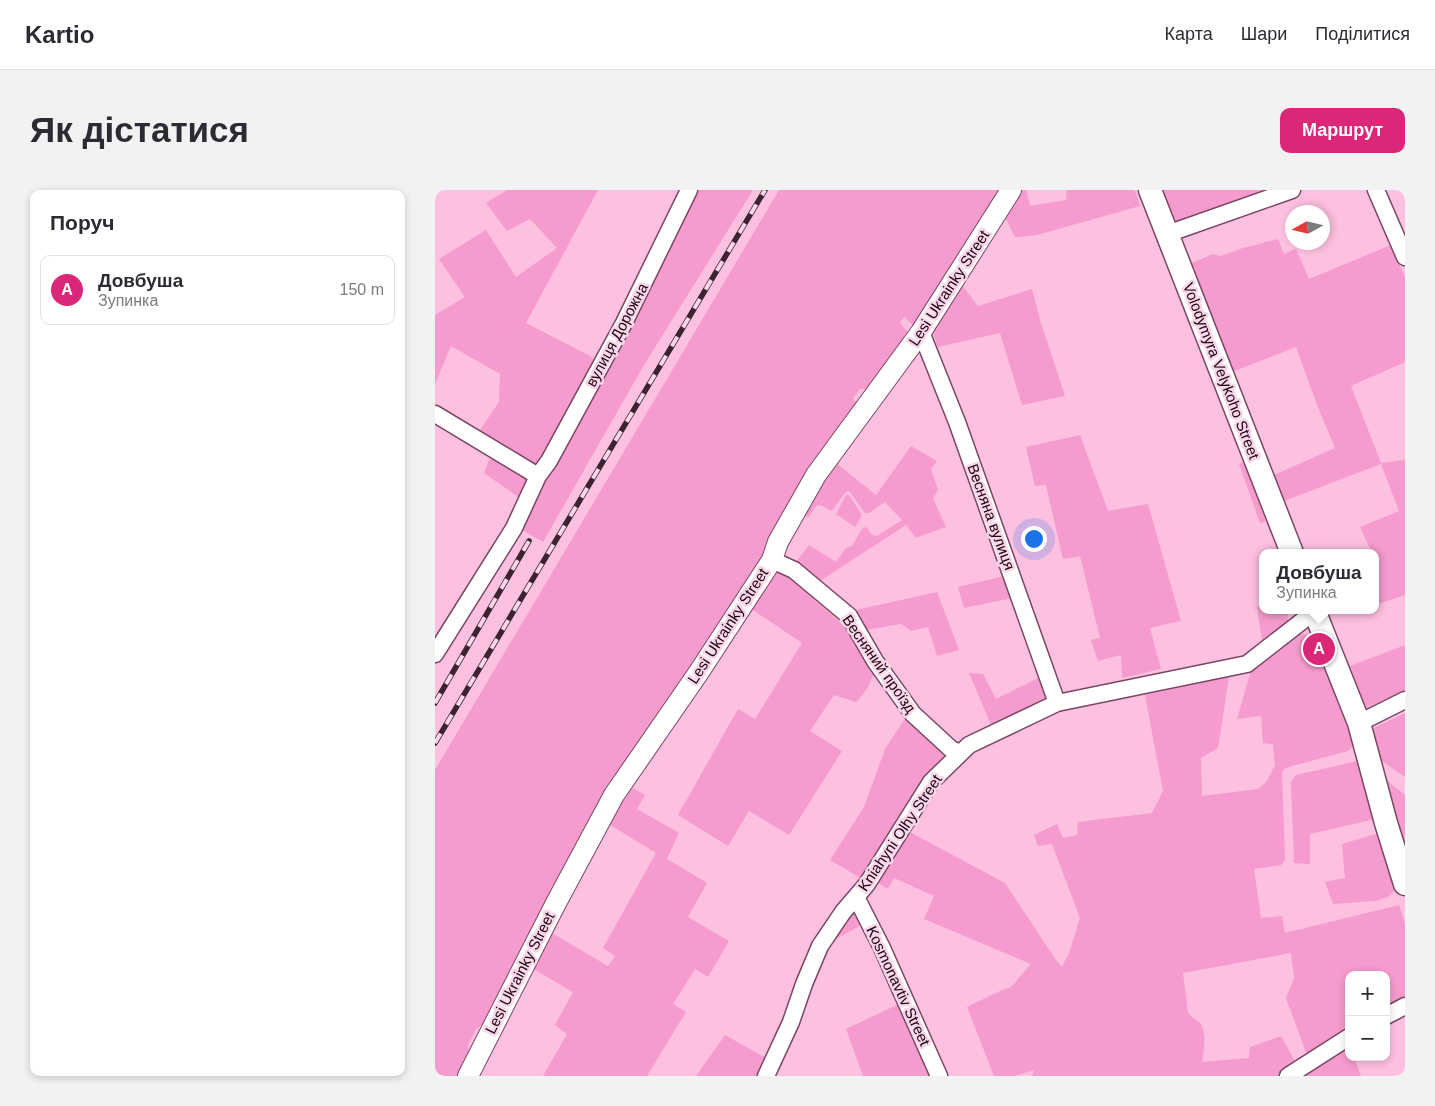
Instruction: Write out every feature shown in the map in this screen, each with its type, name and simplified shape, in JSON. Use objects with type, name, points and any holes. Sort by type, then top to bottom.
[{"type":"main road","name":"Volodymyra Velykoho Street","points":[[1150,190],[1290,549]]},
{"type":"main road","points":[[1317,614],[1359,723],[1386,823],[1405,884]]},
{"type":"street","name":"вулиця Дорожна","points":[[435,654],[514,528],[538,476],[549,461],[609,352],[689,190]]},
{"type":"street","name":"Lesi Ukrainky Street","points":[[468,1076],[556,903],[614,795],[699,672],[772,560],[778,542],[816,475],[921,332],[1011,190]]},
{"type":"street","points":[[1167,234],[1292,190]]},
{"type":"street","points":[[1376,190],[1405,257]]},
{"type":"street","name":"Весняна вулиця","points":[[921,332],[964,440],[1057,703]]},
{"type":"street","points":[[435,414],[538,476]]},
{"type":"street","name":"Весняний проїзд","points":[[772,560],[794,570],[849,616],[875,661],[913,714],[951,749],[960,754]]},
{"type":"street","name":"Kniahyni Olhy Street","points":[[766,1076],[791,1022],[820,946],[867,884],[931,782],[969,745],[1057,703],[1247,664],[1310,614]]},
{"type":"street","points":[[1359,723],[1405,700]]},
{"type":"street","name":"Kosmonavtiv Street","points":[[856,898],[882,948],[939,1076]]},
{"type":"street","points":[[1390,1014],[1405,1006]]},
{"type":"street","points":[[1288,1076],[1345,1040]]},
{"type":"shaded area","points":[[507,190],[598,190],[526,323],[592,357],[596,368],[545,460],[535,465],[478,433],[499,402],[500,374],[451,346],[435,384],[435,315],[465,297],[439,259],[486,230],[516,277],[557,248],[530,219],[507,231],[486,203]]},
{"type":"shaded area","points":[[695,190],[753,190],[644,365],[543,542],[519,528]]},
{"type":"shaded area","points":[[779,190],[1004,190],[916,328],[904,317],[900,323],[911,336],[868,389],[860,389],[853,398],[857,404],[792,503],[788,503],[782,514],[785,518],[763,559],[640,742],[608,785],[538,917],[485,1023],[476,1029],[468,1045],[469,1055],[460,1076],[435,1076],[435,770]]},
{"type":"shaded area","points":[[1017,190],[1026,190],[1030,206],[1066,200],[1067,190],[1135,190],[1140,206],[1037,235],[1015,237],[1003,213]]},
{"type":"shaded area","points":[[1163,190],[1270,190],[1175,224]]},
{"type":"shaded area","points":[[1278,239],[1284,254],[1296,250],[1309,279],[1391,245],[1405,277],[1405,362],[1351,386],[1381,463],[1405,460],[1405,595],[1379,604],[1379,549],[1370,549],[1360,527],[1399,511],[1381,464],[1284,501],[1274,475],[1335,448],[1296,347],[1232,372],[1189,264],[1213,254],[1221,256]]},
{"type":"shaded area","points":[[961,284],[978,306],[1032,289],[1065,396],[1022,405],[1000,333],[938,347],[931,329]]},
{"type":"shaded area","points":[[1080,435],[1108,511],[1148,504],[1181,621],[1150,628],[1161,669],[1122,678],[1121,655],[1098,661],[1091,640],[1100,638],[1080,556],[1063,559],[1046,485],[1035,486],[1026,447]]},
{"type":"shaded area","points":[[911,446],[937,461],[931,469],[938,490],[933,498],[946,527],[916,538],[906,525],[820,581],[796,562],[809,545],[836,562],[846,548],[852,546],[865,527],[872,535],[877,536],[902,520],[885,502],[869,513],[865,513],[848,491],[832,511],[819,505],[809,517],[799,516],[835,462],[876,495]]},
{"type":"shaded area","points":[[492,453],[524,475],[527,486],[521,499],[484,473]]},
{"type":"shaded area","points":[[1243,462],[1265,522],[1260,523],[1239,464]]},
{"type":"shaded area","points":[[846,495],[849,495],[862,515],[855,527],[836,514]]},
{"type":"shaded area","points":[[777,573],[785,574],[850,631],[875,671],[867,688],[856,702],[834,695],[810,731],[842,751],[789,835],[749,811],[728,846],[678,815],[738,709],[755,719],[802,643],[750,608],[772,575]]},
{"type":"shaded area","points":[[1004,576],[1012,598],[964,608],[958,587]]},
{"type":"shaded area","points":[[937,592],[959,650],[937,656],[928,627],[911,631],[901,624],[866,630],[856,610]]},
{"type":"shaded area","points":[[1257,607],[1259,607],[1259,614],[1287,614],[1288,621],[1264,643],[1262,641]]},
{"type":"shaded area","points":[[1299,633],[1311,636],[1354,745],[1348,751],[1284,769],[1282,774],[1285,860],[1281,865],[1254,869],[1261,918],[1282,916],[1285,933],[1399,905],[1405,923],[1405,999],[1390,1007],[1390,971],[1345,971],[1345,1033],[1307,1055],[1286,998],[1294,978],[1291,953],[1183,973],[1188,1013],[1198,1021],[1203,1029],[1205,1040],[1202,1062],[1249,1058],[1250,1047],[1281,1036],[1296,1063],[1282,1076],[1032,1076],[1034,1070],[1014,1076],[994,1076],[967,1007],[1011,987],[1031,964],[924,919],[934,896],[894,878],[888,889],[876,882],[908,831],[1005,883],[1062,967],[1069,953],[1080,918],[1052,844],[1038,846],[1034,835],[1057,824],[1063,838],[1077,835],[1078,822],[1152,813],[1163,791],[1145,695],[1229,677],[1218,748],[1201,758],[1202,796],[1258,789],[1267,781],[1275,765],[1273,744],[1263,743],[1261,716],[1237,719],[1251,670]]},
{"type":"shaded area","points":[[1405,645],[1405,690],[1366,708],[1350,666]]},
{"type":"shaded area","points":[[969,673],[983,674],[996,699],[1040,677],[1047,699],[992,727]]},
{"type":"shaded area","points":[[1405,713],[1405,777],[1379,759],[1369,735],[1372,729]]},
{"type":"shaded area","points":[[906,717],[947,755],[924,778],[862,879],[830,860],[864,807],[885,749]]},
{"type":"shaded area","points":[[1358,761],[1375,819],[1310,834],[1310,864],[1294,863],[1291,782],[1296,775]]},
{"type":"shaded area","points":[[1384,778],[1405,795],[1405,860]]},
{"type":"shaded area","points":[[631,787],[645,795],[637,809],[679,833],[667,859],[707,883],[688,917],[729,941],[708,977],[695,969],[673,1004],[686,1012],[647,1076],[543,1076],[567,1034],[555,1025],[573,992],[533,969],[552,933],[608,966],[615,956],[603,948],[656,853],[610,825],[591,859],[620,797],[626,797]]},
{"type":"shaded area","points":[[1379,833],[1394,891],[1388,897],[1375,901],[1333,904],[1325,882],[1345,878],[1342,844]]},
{"type":"shaded area","points":[[855,906],[865,923],[827,944]]},
{"type":"shaded area","points":[[901,1003],[935,1076],[863,1076],[846,1029]]},
{"type":"shaded area","points":[[776,1032],[779,1035],[759,1076],[696,1076],[725,1035],[766,1058]]},
{"type":"shaded area","points":[[1345,1044],[1345,1061],[1355,1061],[1361,1076],[1301,1076]]},
{"type":"railway","points":[[435,743],[765,190]]},
{"type":"railway","points":[[435,703],[529,541]]},
{"type":"place","name":"Довбуша","points":[[1319,649]]}]
